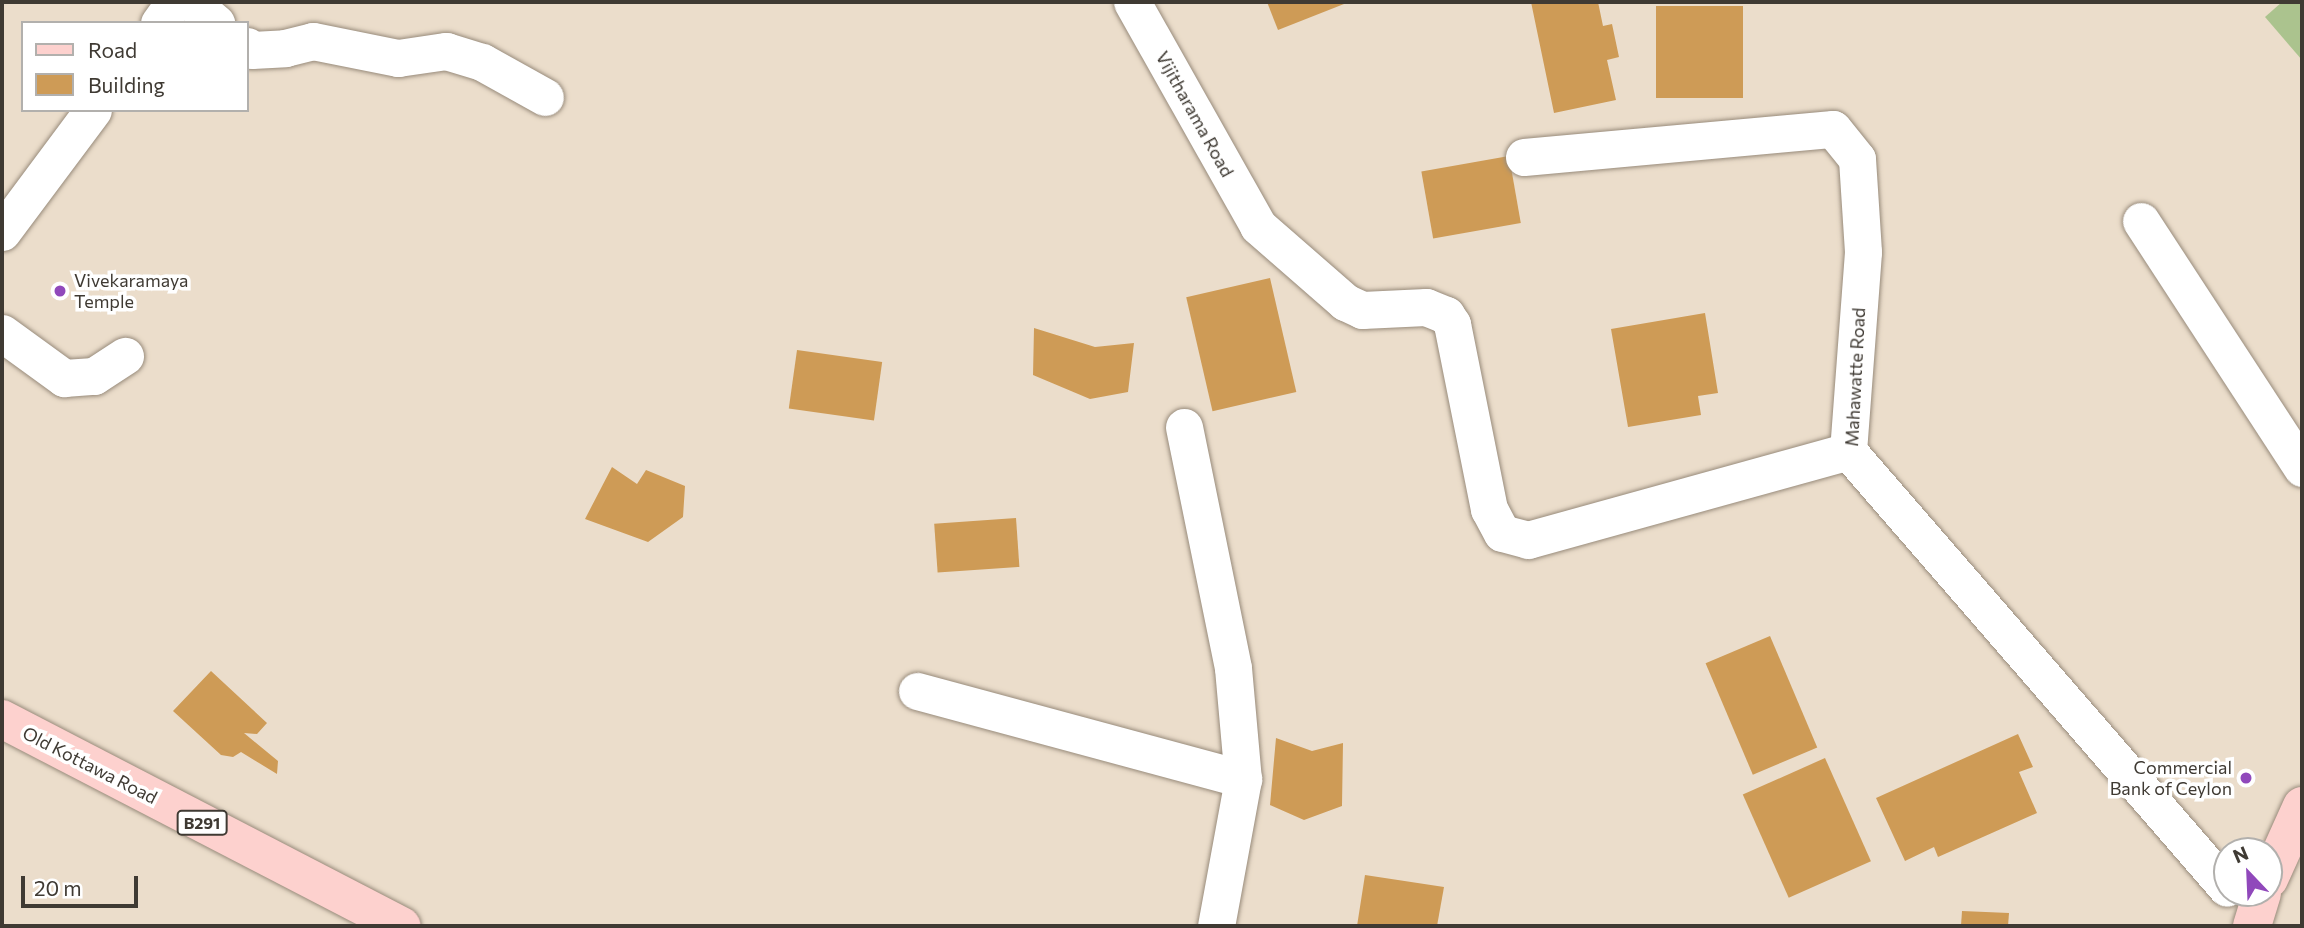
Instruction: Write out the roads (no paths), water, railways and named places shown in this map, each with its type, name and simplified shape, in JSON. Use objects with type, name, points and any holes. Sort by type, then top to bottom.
[{"type":"main road","name":"Old Kottawa Road","points":[[2,719],[402,926]]},
{"type":"main road","points":[[2283,847],[2302,806]]},
{"type":"street","points":[[160,21],[174,2]]},
{"type":"street","points":[[191,2],[214,21]]},
{"type":"street","name":"Vijitharama Road","points":[[1132,2],[1258,226],[1345,302],[1362,310],[1426,307],[1446,315],[1452,324],[1489,509],[1502,533],[1528,540],[1848,452]]},
{"type":"street","points":[[248,47],[252,50],[285,48],[313,41],[398,58],[446,51],[482,62],[545,97]]},
{"type":"street","points":[[2,232],[92,112]]},
{"type":"street","name":"Mahawatte Road","points":[[1524,157],[1833,129],[1857,159],[1863,252],[1848,452],[2213,872]]},
{"type":"street","points":[[2141,221],[2302,468]]},
{"type":"street","points":[[2,334],[64,378],[94,376],[125,356]]},
{"type":"street","points":[[1184,427],[1233,668],[1243,779],[1216,926]]},
{"type":"street","points":[[917,691],[1243,779]]},
{"type":"place","name":"Vivekaramaya Temple","points":[[60,291]]},
{"type":"place","name":"Commercial Bank of Ceylon","points":[[2246,778]]}]
